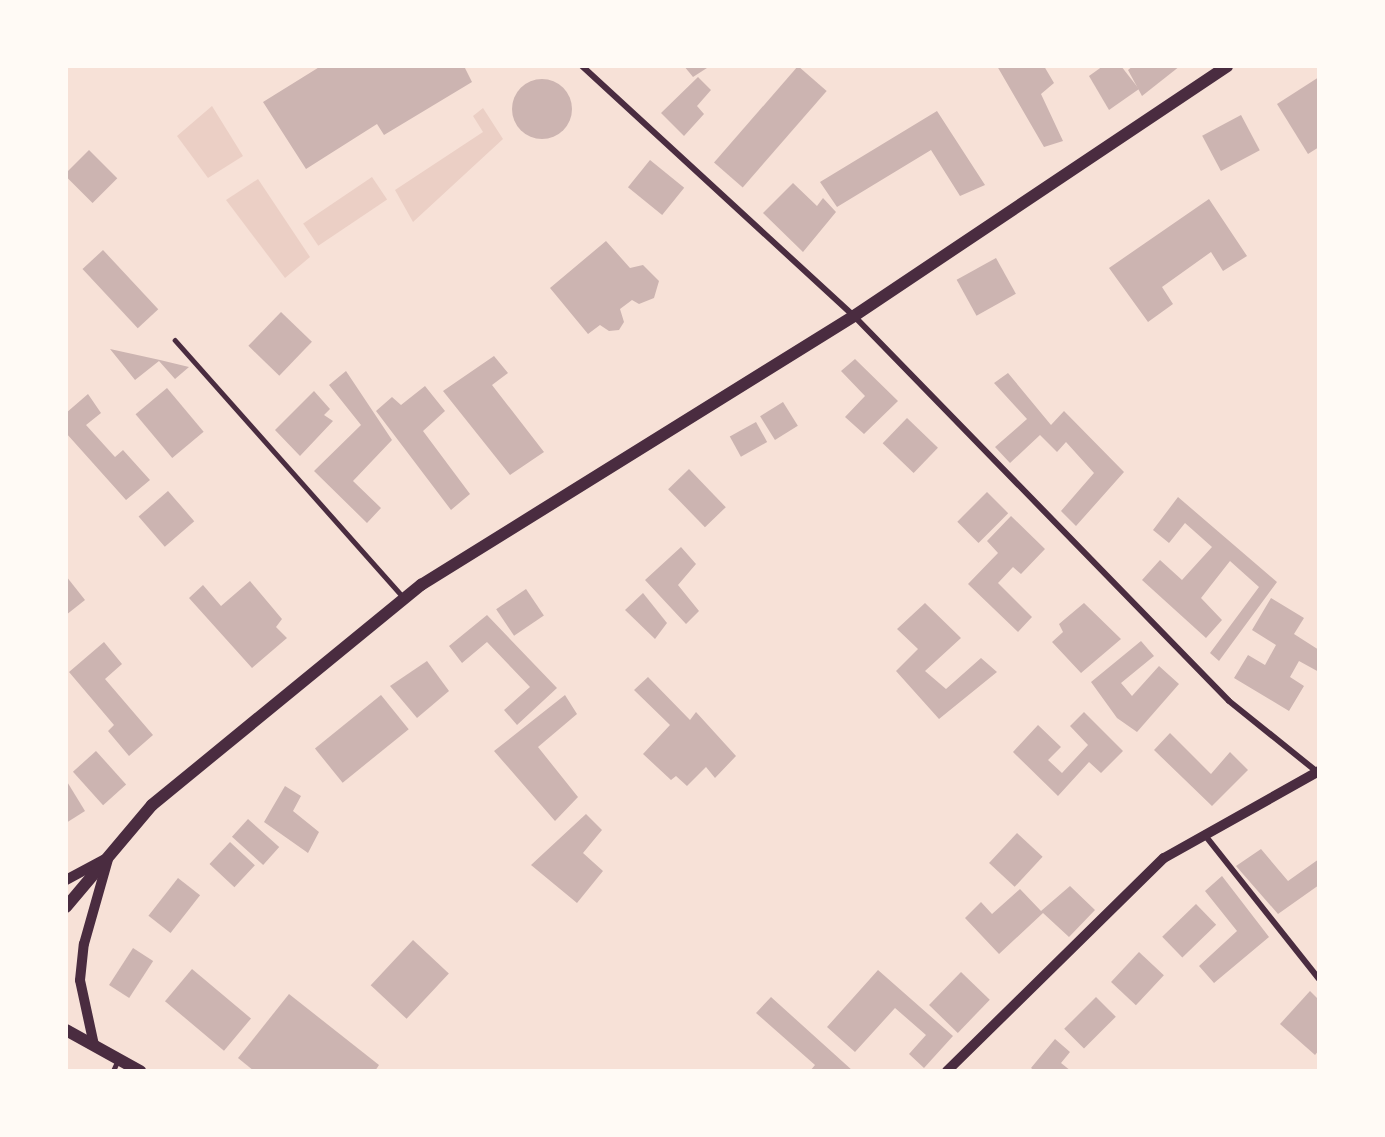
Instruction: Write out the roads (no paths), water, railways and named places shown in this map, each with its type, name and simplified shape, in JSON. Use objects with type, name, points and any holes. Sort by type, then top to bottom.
[{"type":"main road","points":[[66,907],[152,805],[404,600],[854,316],[1227,66]]},
{"type":"main road","points":[[66,1030],[140,1071]]},
{"type":"street","points":[[582,66],[854,316],[1165,638],[1229,701],[1317,771],[1203,833],[1164,858],[947,1071]]},
{"type":"street","points":[[1203,833],[1319,979]]},
{"type":"street","points":[[66,880],[108,857]]},
{"type":"street","points":[[94,1046],[80,980],[84,944],[108,857]]},
{"type":"lane","points":[[175,340],[404,600]]},
{"type":"lane","points":[[113,1071],[118,1059]]}]
